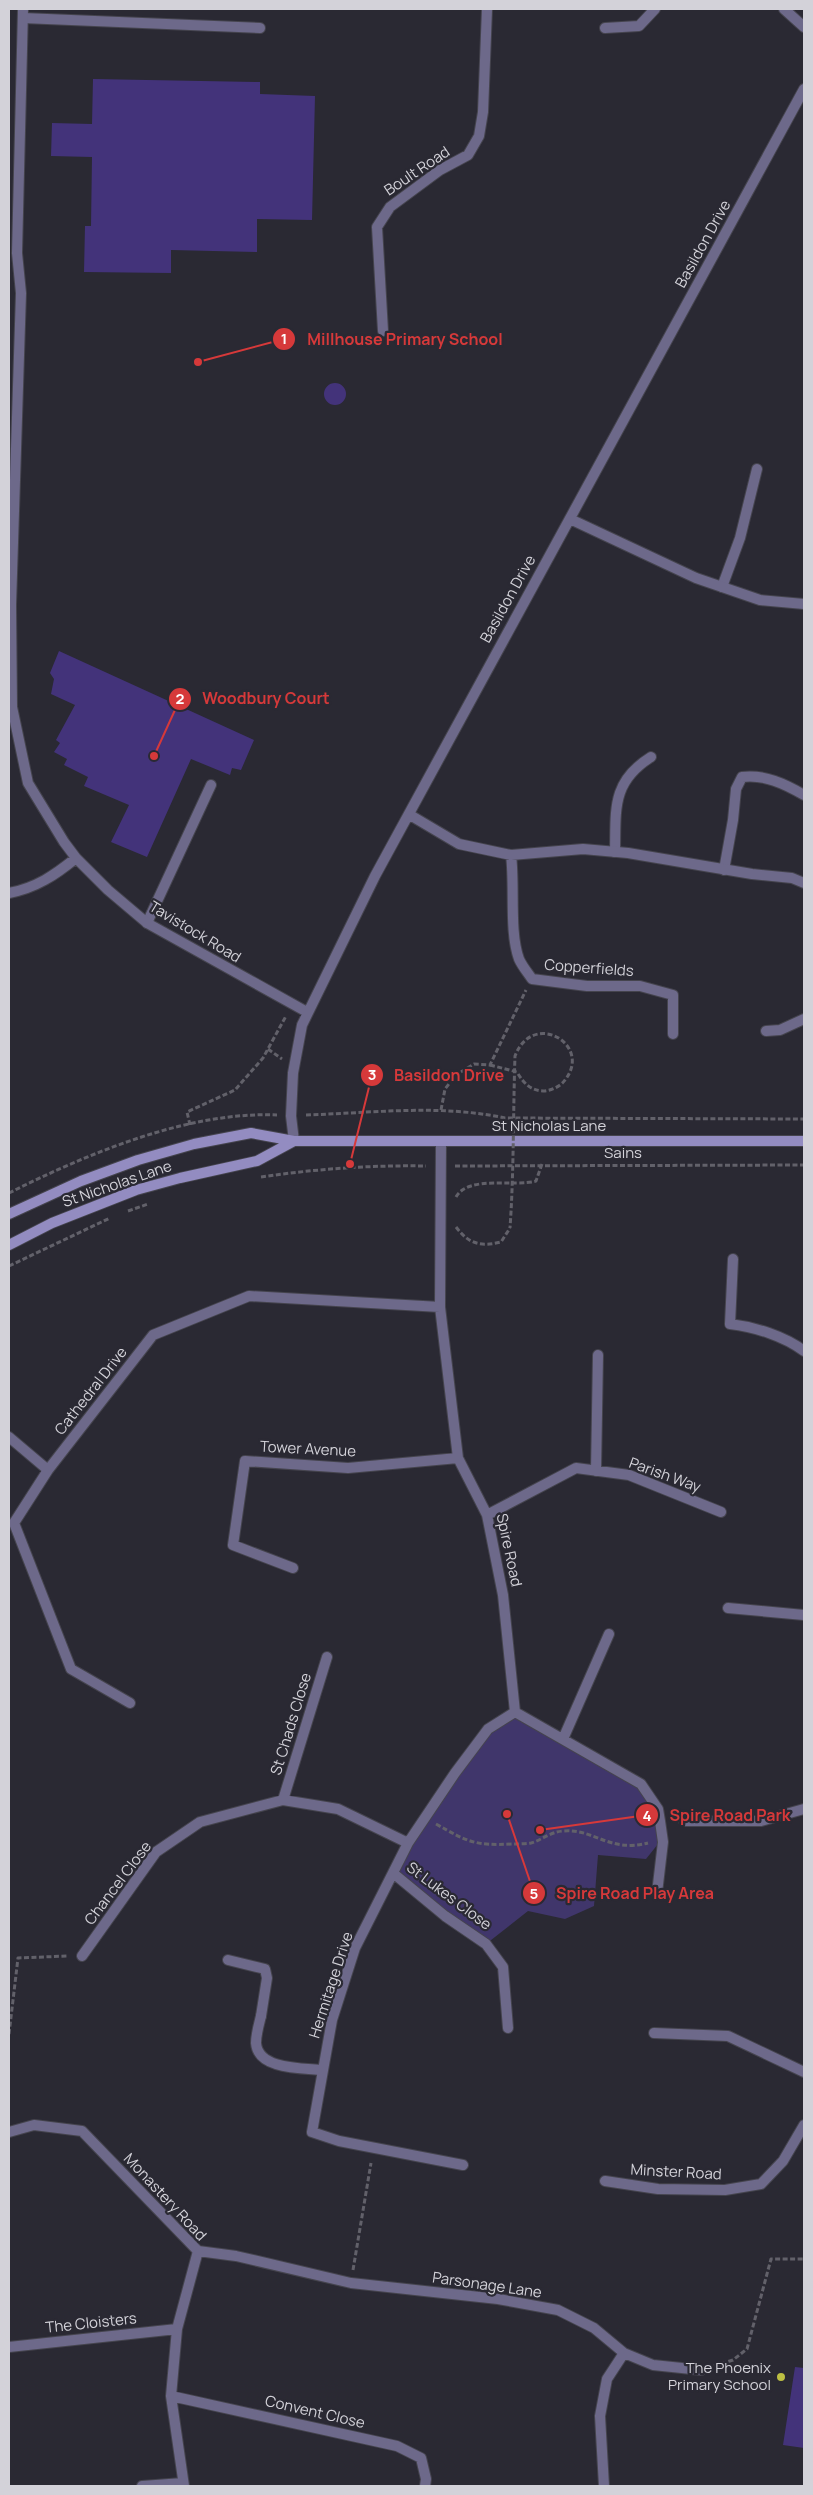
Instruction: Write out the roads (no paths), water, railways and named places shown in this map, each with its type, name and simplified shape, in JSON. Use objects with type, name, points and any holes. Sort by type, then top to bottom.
[{"type":"main road","name":"St Nicholas Lane","points":[[9,1214],[89,1178],[138,1160],[194,1144],[252,1133],[294,1141],[804,1141]]},
{"type":"main road","name":"St Nicholas Lane","points":[[9,1245],[52,1223],[136,1190],[257,1161],[294,1141]]},
{"type":"street","name":"Boult Road","points":[[383,330],[377,226],[390,207],[440,170],[468,155],[479,136],[484,112],[487,9]]},
{"type":"street","points":[[606,28],[639,26],[655,9]]},
{"type":"street","points":[[784,9],[804,27]]},
{"type":"street","points":[[23,13],[260,28]]},
{"type":"street","name":"Tavistock Road","points":[[23,13],[17,253],[21,293],[15,409],[10,640],[12,707],[28,783],[76,858],[108,890],[147,923],[307,1012]]},
{"type":"street","name":"Basildon Drive","points":[[294,1141],[291,1116],[292,1074],[302,1025],[307,1012],[375,876],[804,90]]},
{"type":"street","points":[[9,293],[21,293]]},
{"type":"street","points":[[722,586],[740,538],[758,469]]},
{"type":"street","points":[[570,519],[647,556],[760,600],[804,604]]},
{"type":"street","points":[[615,852],[616,801],[621,785],[636,767],[651,757]]},
{"type":"street","points":[[724,870],[734,820],[736,789],[742,777],[754,775],[768,779],[804,795]]},
{"type":"street","points":[[147,923],[211,785]]},
{"type":"street","points":[[410,815],[459,844],[511,855],[583,849],[615,852],[724,870],[792,878],[804,883]]},
{"type":"street","name":"Copperfields","points":[[511,855],[514,882],[514,926],[519,960],[532,979],[587,986],[640,986],[673,995],[673,1034]]},
{"type":"street","points":[[9,893],[26,890],[47,880],[76,858]]},
{"type":"street","points":[[766,1031],[780,1030],[804,1019]]},
{"type":"street","name":"Spire Road","points":[[441,1141],[440,1307],[458,1458],[487,1515],[503,1595],[515,1712]]},
{"type":"street","points":[[733,1259],[730,1324],[746,1326],[770,1334],[796,1345],[804,1351]]},
{"type":"street","name":"Cathedral Drive","points":[[130,1703],[71,1669],[11,1523],[48,1470],[153,1335],[249,1296],[440,1307]]},
{"type":"street","points":[[596,1471],[598,1355]]},
{"type":"street","points":[[9,1437],[48,1470]]},
{"type":"street","name":"Tower Avenue","points":[[293,1568],[234,1545],[245,1461],[348,1468],[458,1458]]},
{"type":"street","name":"Parish Way","points":[[487,1515],[576,1468],[629,1475],[721,1512]]},
{"type":"street","points":[[728,1608],[804,1615]]},
{"type":"street","points":[[563,1739],[609,1634]]},
{"type":"street","name":"St Chads Close","points":[[283,1800],[327,1657]]},
{"type":"street","points":[[515,1712],[642,1784],[658,1809],[662,1839],[657,1894]]},
{"type":"street","name":"Hermitage Drive","points":[[462,2165],[374,2148],[312,2132],[332,2020],[355,1948],[408,1843],[488,1729],[515,1712]]},
{"type":"street","name":"Chancel Close","points":[[82,1956],[156,1852],[200,1822],[283,1800],[338,1809],[408,1843]]},
{"type":"street","points":[[684,1821],[761,1821],[804,1809]]},
{"type":"street","name":"St Lukes Close","points":[[393,1873],[445,1916],[486,1944],[503,1967],[508,2028]]},
{"type":"street","points":[[228,1960],[265,1969],[267,1978],[256,2042],[258,2051],[265,2059],[276,2064],[322,2070]]},
{"type":"street","points":[[654,2034],[728,2036],[804,2072]]},
{"type":"street","name":"Monastery Road","points":[[9,2132],[34,2125],[82,2132],[198,2252],[177,2329],[171,2396],[183,2485]]},
{"type":"street","name":"Minster Road","points":[[605,2181],[658,2189],[725,2190],[761,2184],[783,2161],[804,2125]]},
{"type":"street","name":"Parsonage Lane","points":[[198,2252],[236,2256],[351,2283],[498,2299],[558,2310],[594,2328],[624,2353],[653,2365],[701,2370]]},
{"type":"street","name":"The Cloisters","points":[[9,2347],[177,2329]]},
{"type":"street","points":[[604,2486],[600,2416],[607,2379],[624,2353]]},
{"type":"street","name":"Convent Close","points":[[171,2396],[397,2446],[421,2458],[426,2478],[425,2486]]},
{"type":"street","points":[[142,2486],[183,2485]]},
{"type":"place","name":"Millhouse Primary School","points":[[198,362]]},
{"type":"place","name":"Woodbury Court","points":[[154,756]]},
{"type":"place","name":"Basildon Drive","points":[[350,1164]]},
{"type":"place","name":"Spire Road Play Area","points":[[507,1814]]},
{"type":"place","name":"Spire Road Park","points":[[540,1830]]},
{"type":"place","name":"The Phoenix Primary School","points":[[781,2377]]}]
